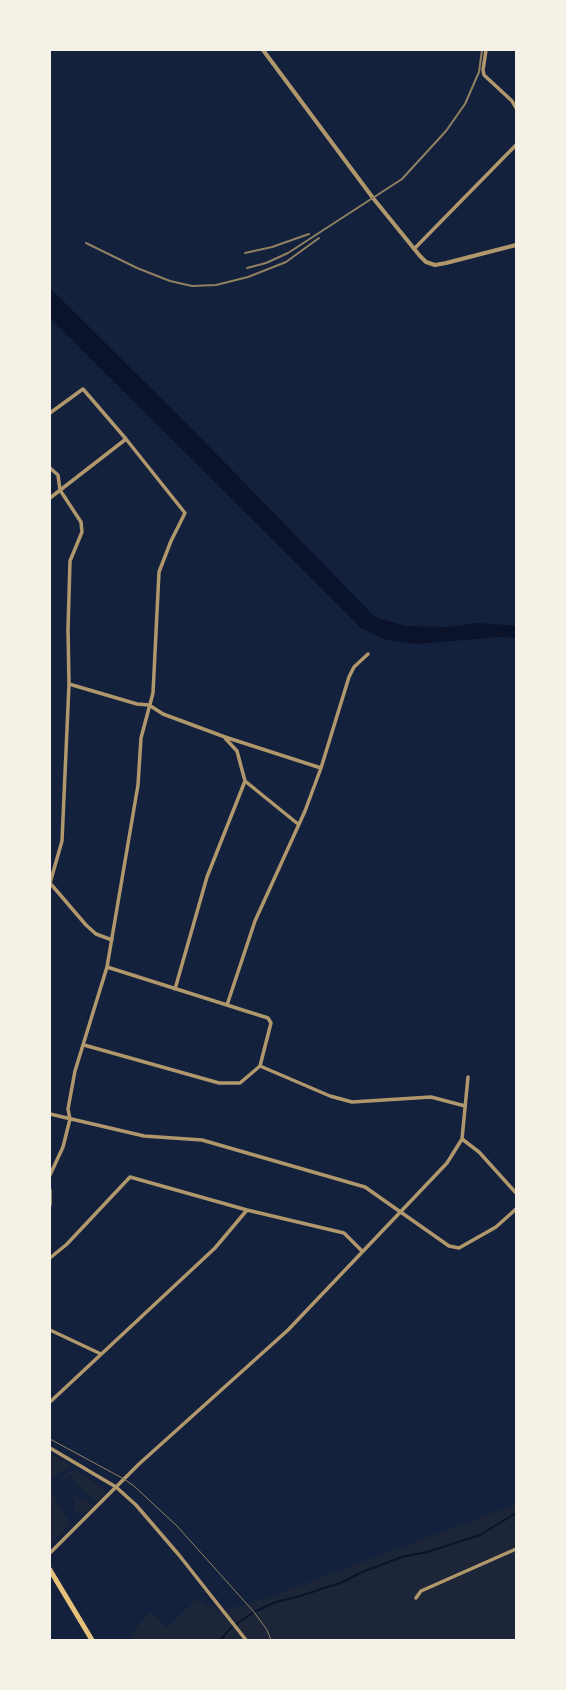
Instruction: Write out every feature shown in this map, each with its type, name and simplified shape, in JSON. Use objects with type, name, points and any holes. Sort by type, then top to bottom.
[{"type":"main road","points":[[50,1570],[92,1640]]},
{"type":"street","points":[[263,50],[373,198],[426,262],[435,265],[516,245]]},
{"type":"street","points":[[486,50],[483,70],[484,75],[512,101],[516,108]]},
{"type":"street","points":[[414,249],[516,145]]},
{"type":"street","points":[[50,413],[83,389],[126,439],[185,513],[158,572],[153,693],[141,738],[138,785],[112,940],[107,967],[75,1072],[68,1109],[70,1119],[63,1147],[50,1175]]},
{"type":"street","points":[[50,498],[126,439]]},
{"type":"street","points":[[50,468],[58,475],[60,490],[81,522],[82,532],[70,561],[68,629],[69,684],[62,841],[50,883],[86,925],[96,934],[112,940]]},
{"type":"street","points":[[227,1005],[255,921],[305,811],[321,768],[349,677],[354,667],[368,654]]},
{"type":"street","points":[[69,684],[137,704],[150,705],[163,714],[225,737],[321,768]]},
{"type":"street","points":[[225,737],[237,751],[245,781],[298,824]]},
{"type":"street","points":[[174,989],[207,877],[245,781]]},
{"type":"street","points":[[84,1045],[219,1083],[240,1083],[260,1066],[271,1023],[268,1018],[107,967]]},
{"type":"street","points":[[260,1066],[330,1096],[352,1102],[431,1097],[465,1106]]},
{"type":"street","points":[[50,1553],[139,1464],[288,1330],[447,1163],[462,1139],[468,1077]]},
{"type":"street","points":[[50,1114],[144,1136],[202,1140],[365,1187],[449,1246],[459,1248],[496,1227],[516,1208]]},
{"type":"street","points":[[462,1139],[479,1152],[516,1192]]},
{"type":"street","points":[[50,1258],[67,1244],[130,1177],[247,1210],[344,1233],[362,1251]]},
{"type":"street","points":[[50,1190],[50,1205]]},
{"type":"street","points":[[50,1402],[215,1248],[247,1210]]},
{"type":"street","points":[[50,1330],[101,1354]]},
{"type":"street","points":[[50,1448],[116,1486],[136,1505],[179,1555],[246,1640]]},
{"type":"street","points":[[416,1598],[421,1591],[516,1549]]},
{"type":"shaded area","points":[[50,288],[198,435],[375,617],[405,626],[448,627],[476,623],[516,626],[516,638],[499,637],[417,644],[386,640],[361,628],[50,318]]},
{"type":"shaded area","points":[[50,1453],[69,1464],[69,1467],[50,1479]]},
{"type":"shaded area","points":[[76,1470],[106,1490],[106,1492],[97,1501],[95,1501],[78,1485],[71,1475],[63,1480],[62,1477],[69,1472]]},
{"type":"shaded area","points":[[50,1489],[71,1524],[50,1544]]},
{"type":"shaded area","points":[[72,1492],[77,1498],[88,1502],[91,1507],[88,1511],[80,1515],[77,1513],[74,1508],[76,1501],[70,1493]]},
{"type":"shaded area","points":[[516,1504],[516,1640],[135,1640],[130,1636],[150,1611],[166,1628],[197,1599],[218,1612],[267,1598]]},
{"type":"waterway","points":[[220,1640],[232,1627],[254,1612],[276,1602],[297,1597],[343,1582],[360,1573],[402,1557],[427,1552],[480,1535],[516,1513]]},
{"type":"tram line","points":[[50,1439],[124,1479],[134,1486],[177,1526],[254,1612],[267,1630],[271,1640]]},
{"type":"railway","points":[[247,268],[266,263],[288,253],[402,179],[446,131],[465,104],[479,72],[482,50]]},
{"type":"railway","points":[[245,253],[272,247],[309,234]]},
{"type":"railway","points":[[86,243],[137,268],[170,281],[192,286],[216,285],[248,277],[286,262],[319,238]]}]
